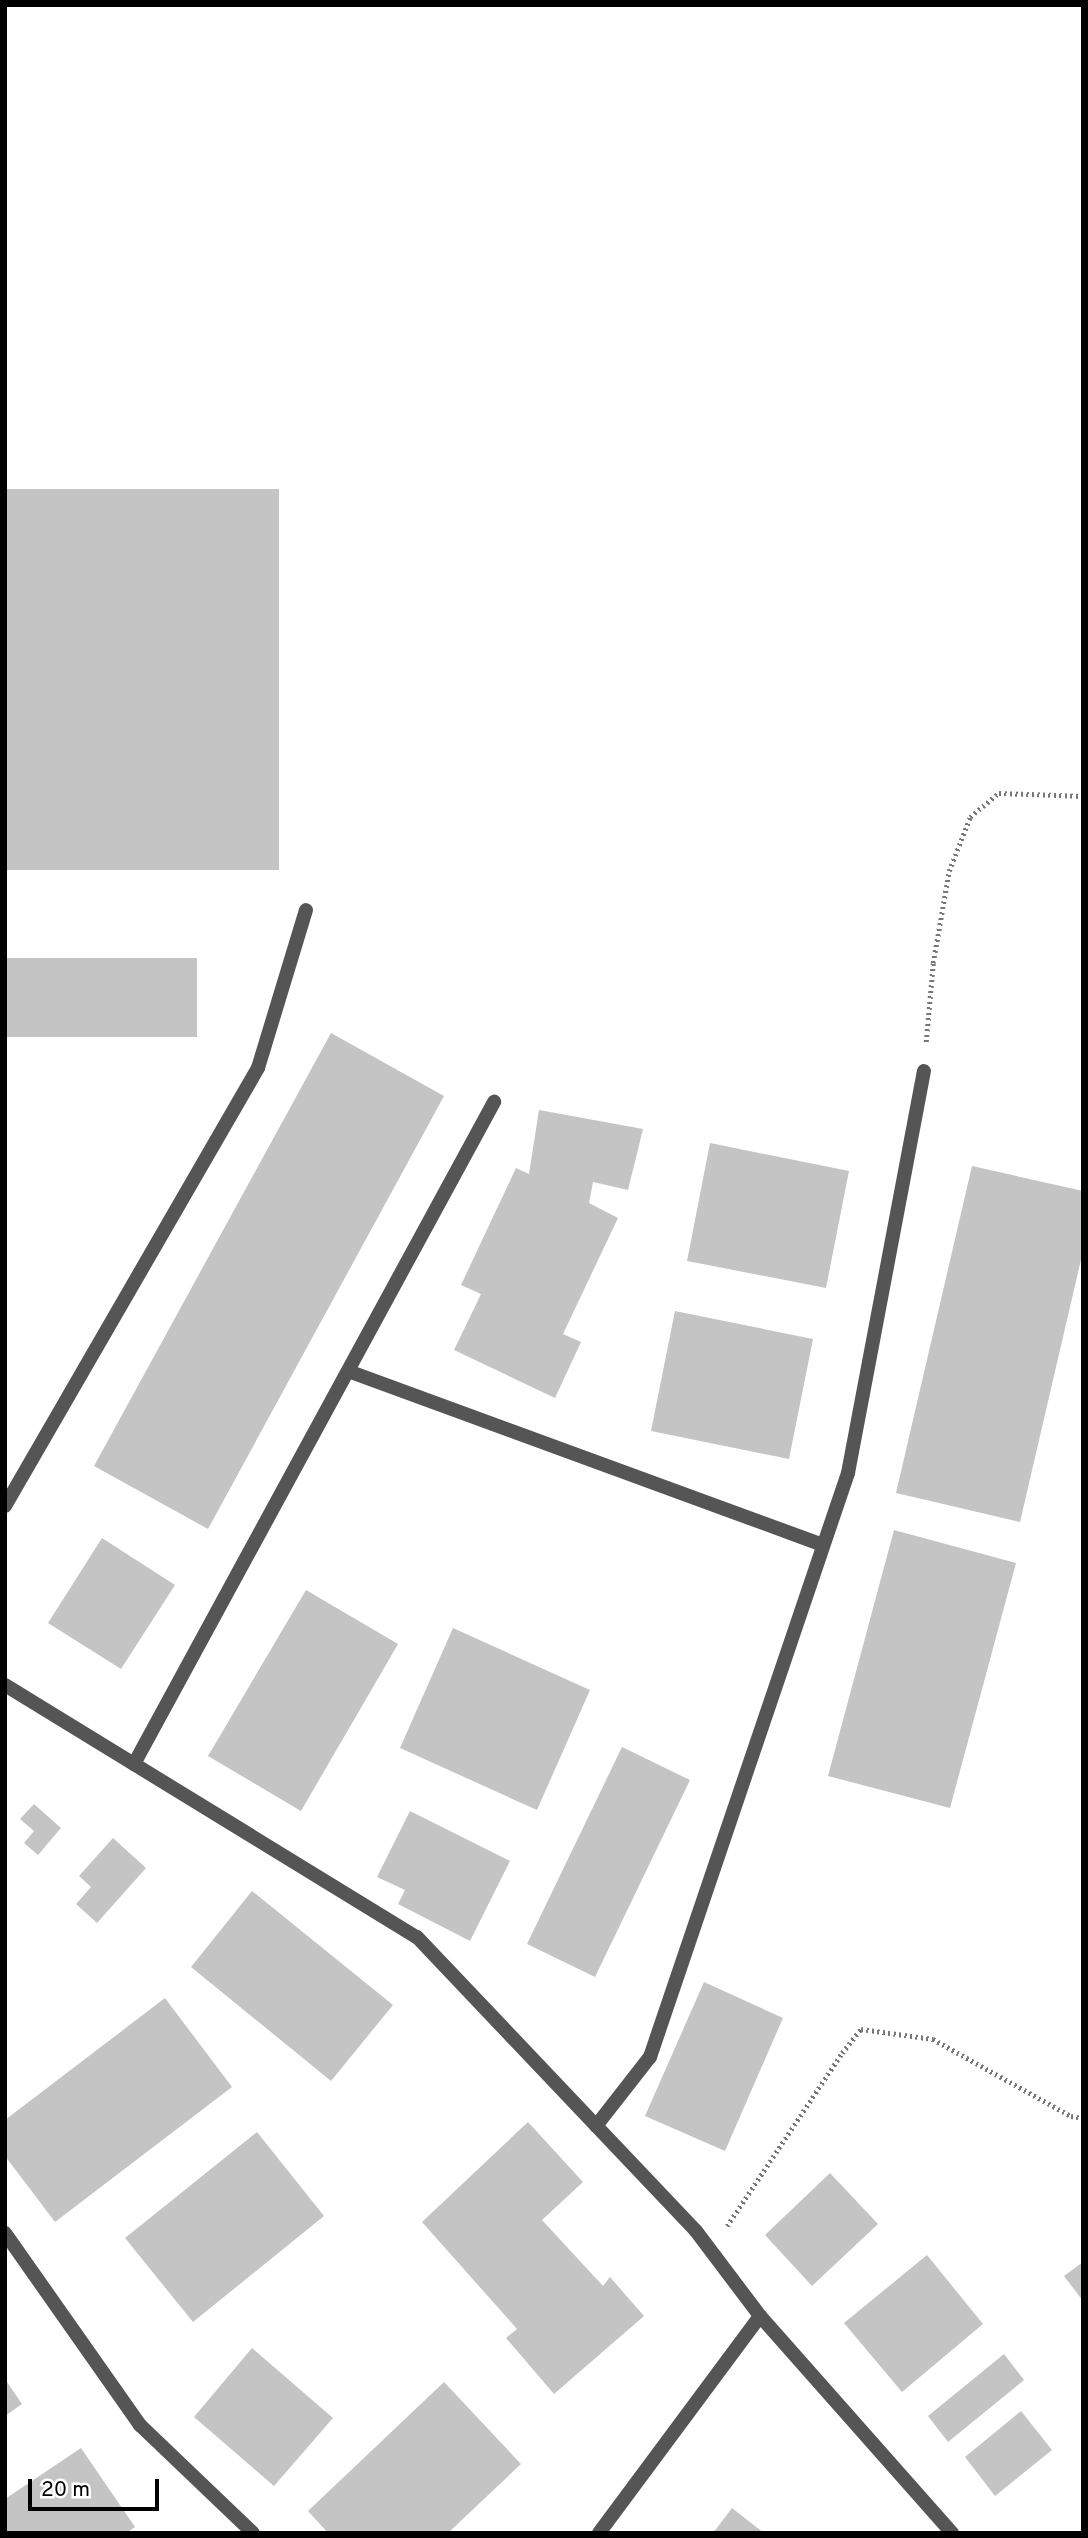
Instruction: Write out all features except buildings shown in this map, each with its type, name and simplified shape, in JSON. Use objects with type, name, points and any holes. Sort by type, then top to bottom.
[{"type":"street","points":[[5,1506],[258,1068],[306,910]]},
{"type":"street","points":[[596,2126],[650,2057],[848,1473],[924,1070]]},
{"type":"street","points":[[135,1764],[494,1102]]},
{"type":"street","points":[[348,1371],[823,1545]]},
{"type":"street","points":[[5,1685],[416,1937],[711,2250],[760,2316],[952,2533]]},
{"type":"street","points":[[5,2233],[140,2425],[254,2533]]},
{"type":"street","points":[[599,2533],[760,2316]]},
{"type":"path","points":[[924,1070],[933,963],[949,872],[970,817],[999,793],[1083,796]]},
{"type":"path","points":[[711,2250],[842,2053],[862,2029],[933,2039],[1071,2116],[1083,2118]]}]
